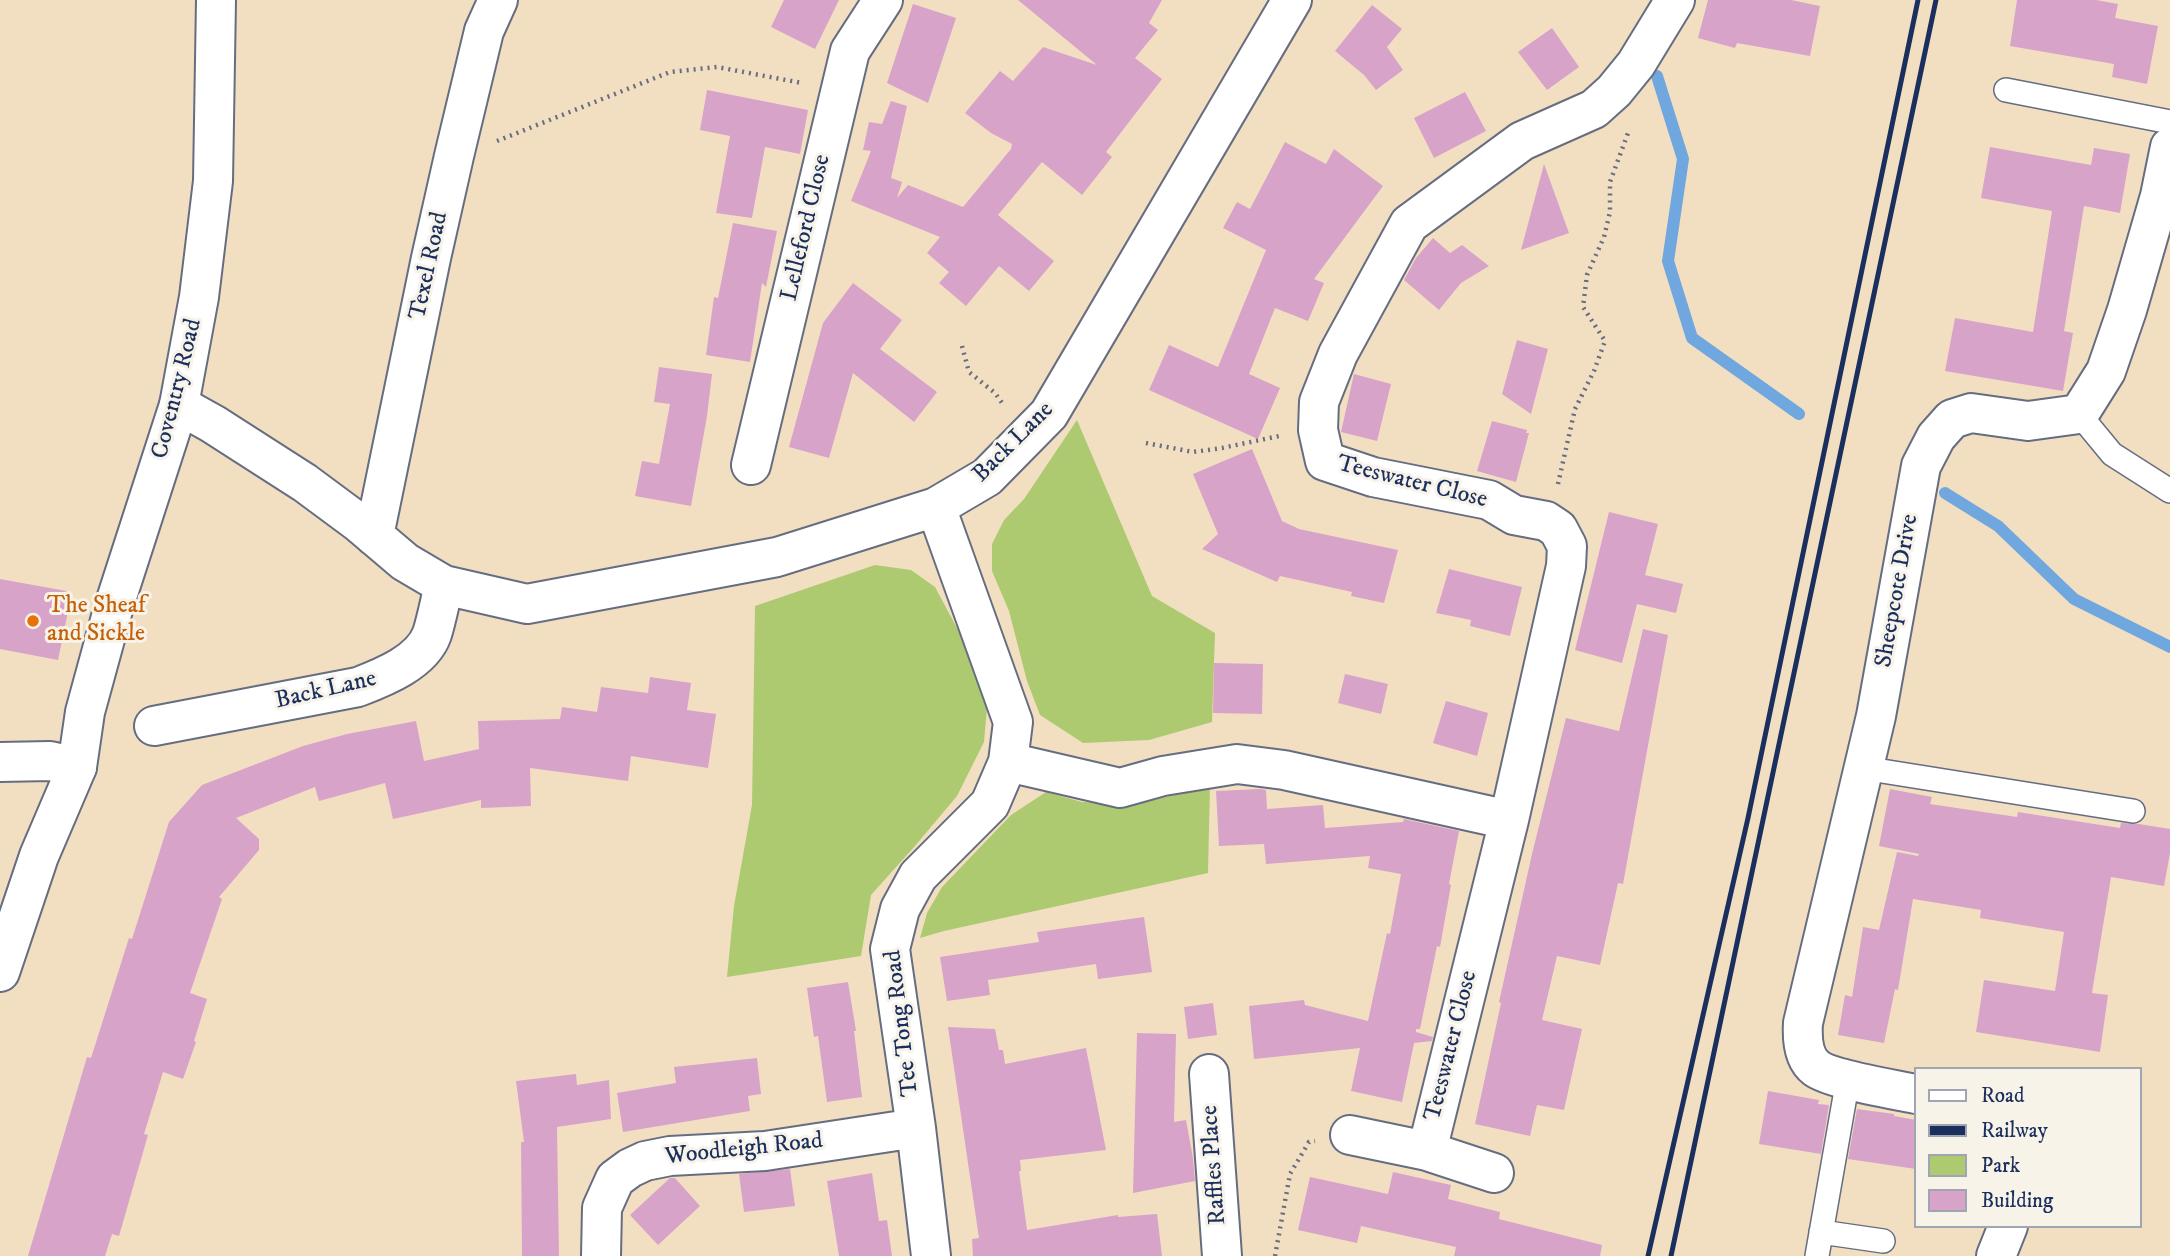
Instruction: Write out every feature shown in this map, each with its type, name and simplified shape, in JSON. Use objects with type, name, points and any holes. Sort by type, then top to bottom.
[{"type":"street","name":"Coventry Road","points":[[0,972],[39,856],[77,767],[85,712],[114,606],[179,405],[199,297],[213,181],[216,0]]},
{"type":"street","name":"Texel Road","points":[[374,536],[454,156],[484,31],[499,0]]},
{"type":"street","name":"Lelleford Close","points":[[751,465],[850,51],[883,0]]},
{"type":"street","name":"Back Lane","points":[[179,405],[305,483],[405,562],[444,585],[527,604],[777,557],[936,507],[987,478],[1049,414],[1292,0]]},
{"type":"street","name":"Teeswater Close","points":[[1427,1151],[1508,820],[1566,566],[1567,545],[1558,530],[1546,521],[1514,515],[1489,500],[1373,477],[1325,461],[1318,429],[1319,402],[1338,355],[1409,224],[1522,141],[1594,109],[1614,91],[1636,64],[1675,0]]},
{"type":"street","points":[[2079,414],[2106,371],[2127,310],[2165,197],[2170,147]]},
{"type":"street","name":"Sheepcote Drive","points":[[1914,1094],[1848,1079],[1814,1068],[1801,1040],[1876,716],[1921,466],[1936,437],[1952,419],[1971,413],[2028,421],[2079,414]]},
{"type":"street","name":"Tee Tong Road","points":[[931,1256],[890,949],[900,909],[918,876],[990,804],[1008,762],[1013,722],[936,507]]},
{"type":"street","name":"Back Lane","points":[[154,726],[358,687],[387,676],[416,655],[431,636],[444,585]]},
{"type":"street","points":[[0,762],[50,761],[77,767]]},
{"type":"street","points":[[1008,762],[1120,788],[1163,776],[1237,764],[1284,770],[1508,820]]},
{"type":"street","name":"Raffles Place","points":[[1209,1074],[1222,1256]]},
{"type":"street","name":"Woodleigh Road","points":[[601,1256],[602,1208],[615,1180],[630,1168],[645,1161],[670,1156],[765,1151],[916,1128]]},
{"type":"street","points":[[1350,1135],[1427,1151],[1494,1173]]},
{"type":"street","points":[[1996,1256],[2007,1228]]},
{"type":"lane","points":[[2006,90],[2170,122]]},
{"type":"lane","points":[[2079,414],[2112,453],[2170,491]]},
{"type":"lane","points":[[1863,768],[2133,811]]},
{"type":"lane","points":[[1817,1256],[1848,1079]]},
{"type":"lane","points":[[1821,1231],[1882,1241]]},
{"type":"path","points":[[454,156],[670,72],[717,67],[841,91]]},
{"type":"path","points":[[1546,521],[1562,470],[1575,409],[1605,341],[1583,307],[1587,275],[1604,237],[1610,212],[1610,182],[1633,120],[1614,91]]},
{"type":"path","points":[[962,346],[969,372],[995,393]]},
{"type":"path","points":[[1146,443],[1193,452],[1318,429]]},
{"type":"path","points":[[1275,1256],[1290,1174],[1309,1142],[1350,1135]]},
{"type":"green space","points":[[1077,420],[1152,596],[1215,633],[1212,722],[1149,740],[1083,743],[1040,715],[1027,681],[1009,611],[992,571],[992,544],[1004,520],[1024,499]]},
{"type":"green space","points":[[875,565],[911,570],[935,587],[965,643],[988,696],[984,742],[957,796],[871,895],[861,956],[727,977],[734,906],[752,805],[755,606]]},
{"type":"green space","points":[[1210,786],[1208,873],[920,938],[927,913],[942,887],[1011,815],[1046,792],[1082,802],[1138,804]]},
{"type":"building","points":[[784,0],[839,0],[815,49],[771,27]]},
{"type":"building","points":[[1018,0],[1162,0],[1149,23],[1158,30],[1135,58],[1162,79],[1106,152],[1112,157],[1082,195],[1042,162],[998,215],[1054,261],[1029,291],[999,266],[966,306],[939,283],[949,272],[927,253],[940,237],[851,201],[871,151],[863,150],[869,122],[882,124],[891,101],[907,106],[891,178],[902,182],[897,198],[908,185],[963,207],[1011,149],[1012,144],[991,133],[965,113],[1000,71],[1013,81],[1043,47],[1097,65]]},
{"type":"building","points":[[1708,0],[1791,0],[1820,6],[1810,56],[1737,43],[1735,48],[1698,38]]},
{"type":"building","points":[[2017,0],[2096,0],[2118,4],[2115,18],[2158,26],[2147,84],[2112,77],[2114,64],[2010,46]]},
{"type":"building","points":[[913,4],[956,18],[928,103],[887,83]]},
{"type":"building","points":[[1372,5],[1402,29],[1387,47],[1403,70],[1376,90],[1364,75],[1335,51]]},
{"type":"building","points":[[1552,28],[1579,67],[1547,90],[1518,52]]},
{"type":"building","points":[[707,90],[808,110],[800,154],[765,147],[752,218],[716,213],[730,136],[700,130]]},
{"type":"building","points":[[1465,92],[1486,131],[1434,158],[1414,118]]},
{"type":"building","points":[[1285,142],[1326,164],[1334,149],[1383,186],[1314,279],[1324,283],[1308,321],[1275,308],[1249,374],[1280,388],[1258,439],[1149,390],[1169,345],[1218,367],[1266,250],[1223,228],[1237,202],[1250,209]]},
{"type":"building","points":[[1990,147],[2091,165],[2094,148],[2130,154],[2120,213],[2084,206],[2064,331],[2073,333],[2063,391],[1945,371],[1955,318],[2033,332],[2052,211],[1981,198]]},
{"type":"building","points":[[1544,164],[1569,233],[1521,250]]},
{"type":"building","points":[[733,223],[777,231],[766,287],[762,283],[750,362],[706,355],[714,297],[718,298]]},
{"type":"building","points":[[1433,238],[1450,253],[1462,245],[1489,266],[1461,283],[1439,310],[1404,280],[1416,258]]},
{"type":"building","points":[[853,283],[902,320],[880,349],[937,392],[914,422],[853,373],[829,458],[789,447],[823,323]]},
{"type":"building","points":[[1517,340],[1548,349],[1531,414],[1502,394]]},
{"type":"building","points":[[659,367],[712,374],[691,506],[635,496],[642,461],[659,464],[670,404],[654,402]]},
{"type":"building","points":[[1354,374],[1391,384],[1377,441],[1341,432]]},
{"type":"building","points":[[1492,421],[1527,430],[1526,433],[1529,433],[1516,482],[1477,471]]},
{"type":"building","points":[[1252,449],[1282,521],[1299,529],[1398,550],[1384,603],[1351,596],[1352,592],[1280,576],[1277,582],[1202,549],[1218,534],[1193,474]]},
{"type":"building","points":[[1609,512],[1658,524],[1645,575],[1683,584],[1676,613],[1637,604],[1622,663],[1575,650]]},
{"type":"building","points":[[1449,569],[1522,587],[1510,636],[1470,626],[1471,620],[1436,613]]},
{"type":"building","name":"The Sheaf and Sickle","points":[[0,579],[72,592],[58,660],[0,649]]},
{"type":"building","points":[[1643,629],[1668,635],[1623,884],[1618,883],[1600,965],[1557,956],[1542,1020],[1582,1029],[1564,1110],[1537,1105],[1530,1136],[1475,1124],[1532,854],[1566,718],[1619,731]]},
{"type":"building","points":[[1214,663],[1263,664],[1262,714],[1213,713]]},
{"type":"building","points":[[1345,674],[1388,684],[1381,714],[1338,703]]},
{"type":"building","points":[[650,677],[691,683],[687,710],[716,714],[708,768],[631,756],[628,781],[530,768],[531,806],[481,808],[481,800],[393,819],[385,783],[319,801],[315,787],[236,818],[259,839],[259,850],[219,897],[222,899],[190,993],[207,999],[194,1041],[196,1042],[183,1079],[163,1072],[144,1134],[148,1135],[119,1236],[112,1234],[105,1256],[28,1256],[87,1057],[91,1058],[169,822],[202,785],[303,746],[347,734],[416,721],[424,761],[479,749],[478,721],[560,719],[562,707],[597,712],[601,687],[648,693]]},
{"type":"building","points":[[1446,701],[1488,713],[1477,756],[1433,743]]},
{"type":"building","points":[[1890,789],[1932,797],[1930,804],[2017,817],[2018,812],[2120,828],[2121,823],[2170,829],[2170,853],[2164,886],[2111,877],[2092,993],[2108,995],[2100,1052],[1976,1032],[1984,980],[2055,991],[2064,932],[1980,918],[1981,910],[1913,899],[1898,990],[1895,989],[1884,1043],[1838,1035],[1845,995],[1852,997],[1863,927],[1879,930],[1897,852],[1919,854],[1879,846]]},
{"type":"building","points":[[1266,790],[1267,809],[1323,805],[1325,828],[1403,822],[1404,819],[1459,831],[1440,947],[1437,946],[1420,1029],[1416,1029],[1416,1032],[1433,1037],[1432,1041],[1414,1043],[1402,1102],[1351,1091],[1360,1048],[1254,1059],[1249,1006],[1304,1000],[1305,1005],[1368,1021],[1387,933],[1390,934],[1401,874],[1368,868],[1370,856],[1266,864],[1264,844],[1219,846],[1216,791]]},
{"type":"building","points":[[1144,917],[1152,972],[1098,979],[1096,964],[988,980],[990,995],[947,1001],[940,957],[1039,942],[1037,932]]},
{"type":"building","points":[[848,982],[862,1097],[827,1102],[818,1036],[814,1037],[807,988]]},
{"type":"building","points":[[1213,1003],[1217,1035],[1188,1039],[1184,1007]]},
{"type":"building","points":[[948,1027],[995,1029],[1005,1064],[1086,1048],[1106,1150],[1020,1160],[1027,1230],[1118,1215],[1157,1214],[1162,1256],[973,1256],[972,1239],[979,1238]]},
{"type":"building","points":[[1137,1033],[1176,1034],[1174,1122],[1186,1120],[1195,1181],[1133,1193]]},
{"type":"building","points":[[757,1058],[761,1094],[748,1096],[750,1111],[623,1132],[617,1093],[676,1083],[674,1067]]},
{"type":"building","points":[[576,1074],[577,1085],[609,1080],[611,1119],[557,1127],[559,1256],[522,1256],[521,1142],[524,1142],[516,1081]]},
{"type":"building","points":[[1768,1091],[1819,1100],[1818,1104],[1829,1105],[1821,1154],[1759,1144]]},
{"type":"building","points":[[1857,1109],[1914,1120],[1914,1169],[1848,1159]]},
{"type":"building","points":[[790,1169],[795,1206],[744,1212],[739,1174]]},
{"type":"building","points":[[1393,1172],[1451,1185],[1448,1199],[1500,1212],[1499,1219],[1602,1245],[1600,1256],[1454,1256],[1456,1247],[1361,1226],[1357,1243],[1298,1230],[1310,1177],[1388,1194]]},
{"type":"building","points":[[872,1173],[879,1221],[887,1220],[892,1256],[839,1256],[827,1181]]},
{"type":"building","points":[[670,1178],[675,1178],[700,1206],[658,1245],[630,1215]]},
{"type":"waterway","points":[[1657,76],[1683,159],[1668,261],[1692,338],[1799,414]]},
{"type":"waterway","points":[[1945,493],[1998,526],[2074,599],[2170,647]]},
{"type":"railway","points":[[1648,1256],[1748,818],[1918,0]]},
{"type":"railway","points":[[1671,1256],[1936,0]]},
{"type":"place","name":"The Sheaf and Sickle","points":[[33,621]]}]
